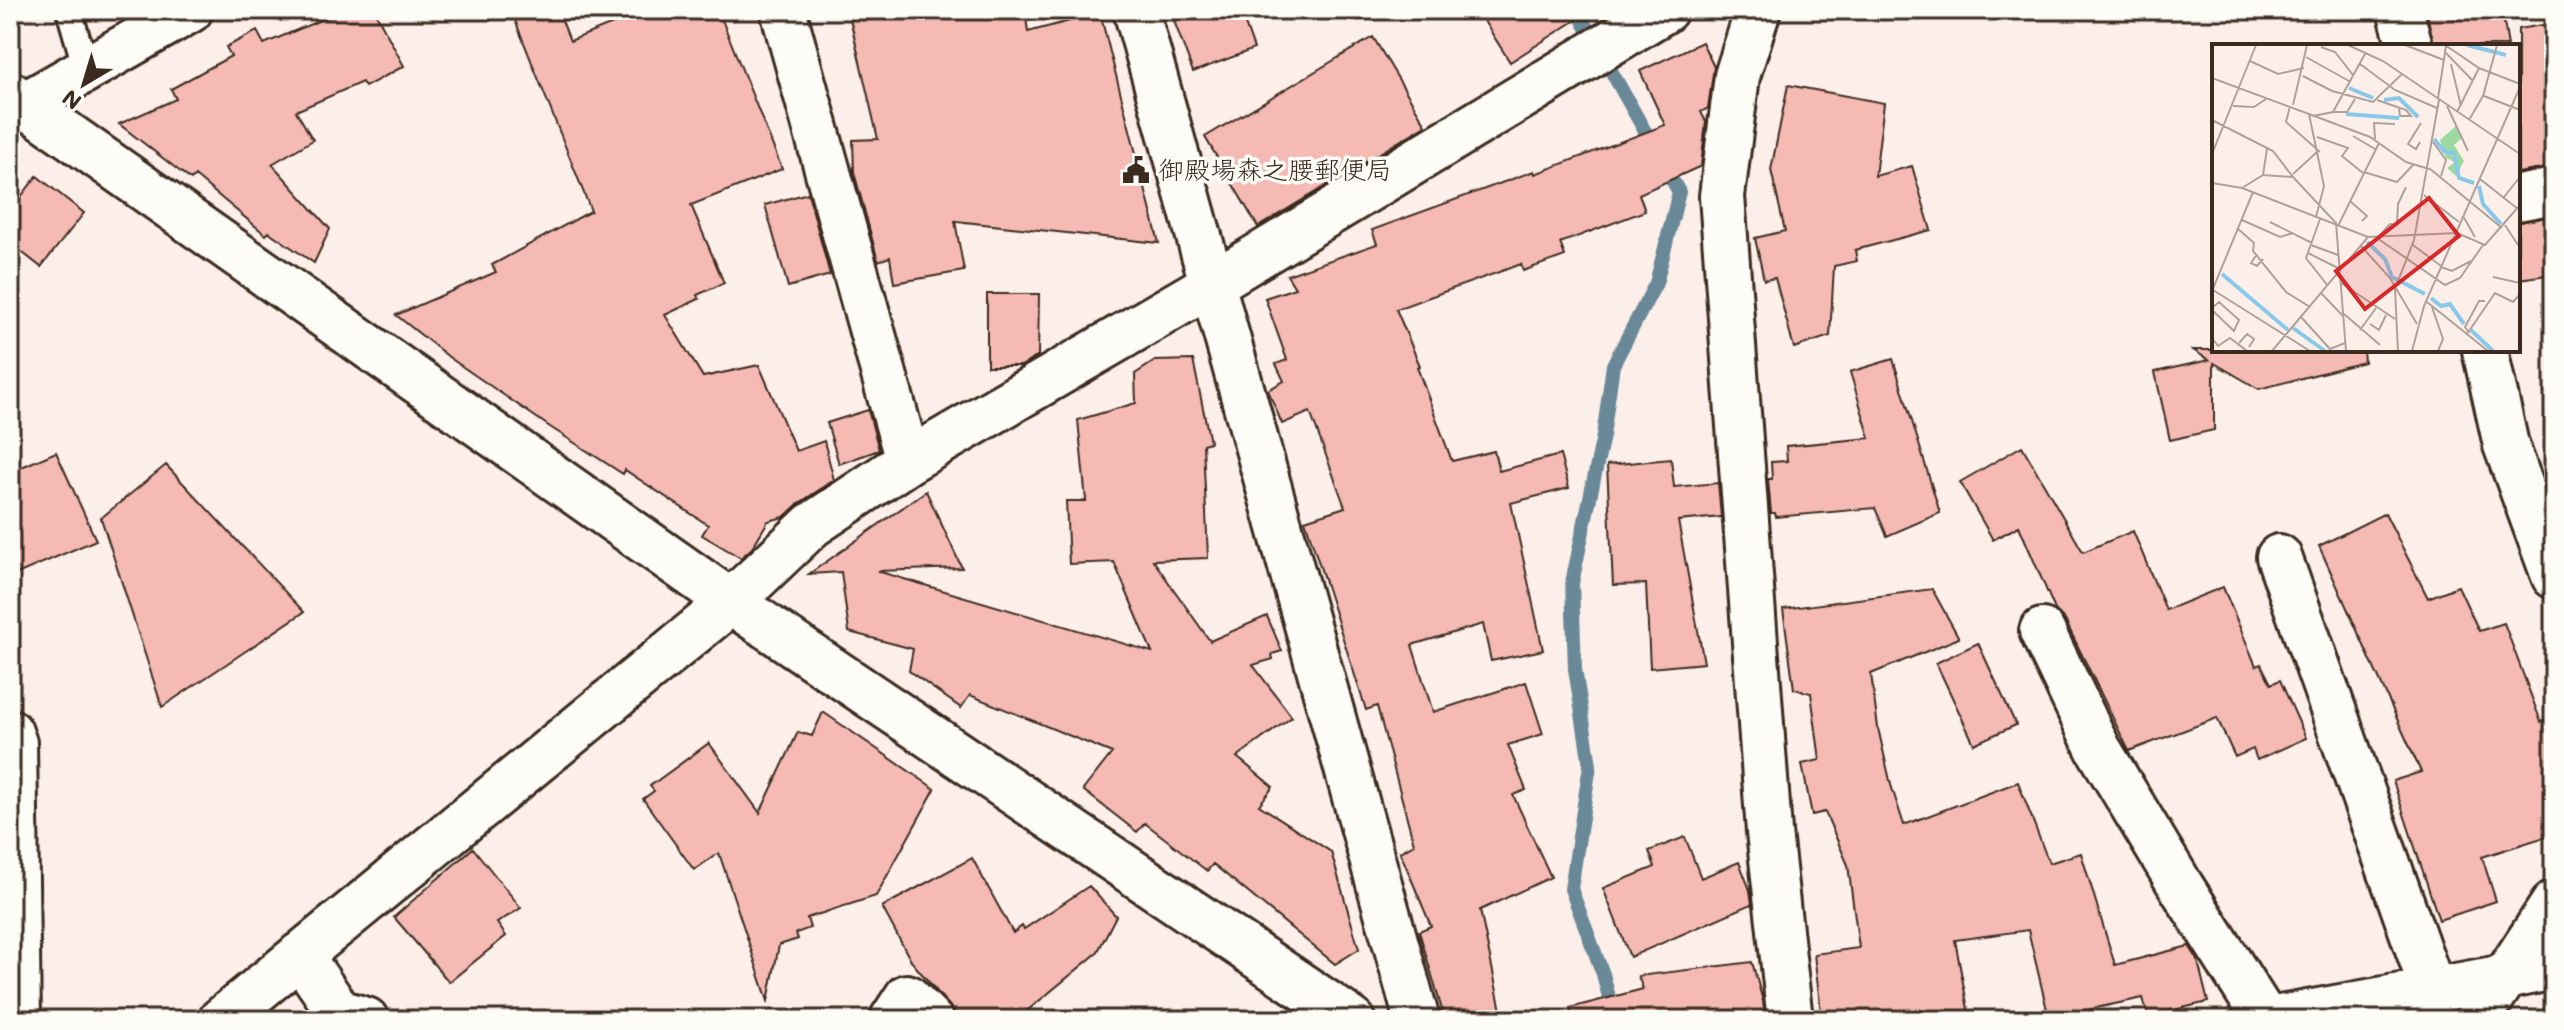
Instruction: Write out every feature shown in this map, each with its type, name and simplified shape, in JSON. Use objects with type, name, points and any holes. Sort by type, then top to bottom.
[{"type":"street","points":[[190,10],[86,69],[15,104],[731,602],[1352,1020]]},
{"type":"street","points":[[783,10],[908,461]]},
{"type":"street","points":[[1136,10],[1417,1020]]},
{"type":"street","points":[[221,1020],[731,602],[812,525],[908,461],[1212,284],[1665,10]]},
{"type":"street","points":[[1758,10],[1737,76],[1722,196],[1769,832],[1790,1020]]},
{"type":"street","points":[[2400,10],[2409,44]]},
{"type":"street","points":[[2520,198],[2554,191]]},
{"type":"street","points":[[2485,352],[2506,445],[2554,576]]},
{"type":"street","points":[[2279,557],[2433,991]]},
{"type":"street","points":[[2042,631],[2098,748],[2182,888],[2268,1020],[2554,967]]},
{"type":"street","points":[[10,732],[14,743],[18,1020]]},
{"type":"street","points":[[2477,1020],[2554,903]]},
{"type":"street","points":[[300,955],[339,1012],[366,1020]]},
{"type":"street","points":[[892,1020],[907,997],[930,1020]]},
{"type":"lane","points":[[69,10],[86,69]]},
{"type":"building","points":[[344,10],[374,10],[404,66],[365,87],[362,82],[296,111],[313,140],[272,164],[330,229],[314,263],[269,232],[266,235],[195,176],[191,180],[119,124],[176,99],[171,89],[231,56],[226,47],[257,31],[264,44]]},
{"type":"building","points":[[511,10],[558,10],[570,41],[648,10],[718,10],[782,169],[691,205],[724,283],[665,315],[703,377],[759,365],[796,451],[824,441],[834,480],[784,517],[768,521],[752,548],[741,558],[702,535],[708,525],[625,470],[623,474],[550,427],[450,358],[396,315],[496,272],[492,265],[591,211]]},
{"type":"building","points":[[848,10],[1025,10],[1028,32],[1100,13],[1159,243],[955,221],[964,271],[894,283],[890,257],[878,261],[854,172],[853,140],[878,139]]},
{"type":"building","points":[[1170,10],[1240,10],[1254,49],[1193,72]]},
{"type":"building","points":[[1477,10],[1592,10],[1510,62]]},
{"type":"building","points":[[2426,10],[2502,10],[2508,44],[2434,44]]},
{"type":"building","points":[[2549,24],[2554,54],[2554,167],[2520,173],[2520,44],[2518,29]]},
{"type":"building","points":[[1373,37],[1426,125],[1258,227],[1205,137]]},
{"type":"building","points":[[1702,42],[1714,67],[1708,108],[1701,112],[1706,122],[1701,166],[1639,194],[1645,211],[1560,243],[1565,256],[1523,271],[1521,264],[1396,309],[1420,366],[1417,367],[1452,461],[1494,451],[1499,471],[1560,455],[1569,488],[1511,503],[1543,650],[1491,661],[1483,624],[1412,645],[1433,712],[1526,682],[1543,734],[1508,745],[1526,790],[1513,795],[1551,877],[1480,910],[1503,1020],[1445,1020],[1419,931],[1431,926],[1400,852],[1414,844],[1377,706],[1366,710],[1305,520],[1345,507],[1310,412],[1282,424],[1268,390],[1284,381],[1276,364],[1287,360],[1265,298],[1295,288],[1287,275],[1377,244],[1372,230],[1665,125],[1640,71]]},
{"type":"building","points":[[1788,85],[1884,103],[1875,176],[1912,166],[1931,230],[1855,250],[1857,261],[1834,266],[1830,336],[1794,348],[1775,278],[1764,280],[1755,238],[1785,231],[1771,170]]},
{"type":"building","points":[[37,176],[84,213],[41,267],[10,243],[10,211]]},
{"type":"building","points":[[808,193],[830,275],[788,287],[765,205]]},
{"type":"building","points":[[2554,216],[2554,274],[2520,279],[2520,222]]},
{"type":"building","points":[[987,294],[1039,294],[1038,356],[1021,366],[987,366]]},
{"type":"building","points":[[2193,350],[2363,352],[2364,362],[2259,389],[2214,363],[2214,430],[2170,440],[2155,372],[2209,360]]},
{"type":"building","points":[[1893,359],[1940,513],[1887,536],[1875,508],[1776,517],[1775,513],[1771,513],[1768,479],[1772,479],[1771,462],[1787,461],[1786,446],[1870,438],[1850,372]]},
{"type":"building","points":[[1193,360],[1210,442],[1203,444],[1208,558],[1153,560],[1210,641],[1267,616],[1282,651],[1272,654],[1273,659],[1253,665],[1292,717],[1237,757],[1273,787],[1259,805],[1331,852],[1359,949],[1335,964],[1213,864],[1207,871],[1145,823],[1137,832],[1083,790],[1112,753],[970,695],[961,708],[909,671],[913,649],[849,632],[841,572],[809,574],[926,491],[962,568],[877,571],[1152,652],[1114,562],[1069,564],[1066,501],[1086,501],[1078,420],[1136,403],[1135,374],[1155,361]]},
{"type":"building","points":[[868,410],[879,450],[839,464],[827,423]]},
{"type":"building","points":[[2022,446],[2083,552],[2133,531],[2166,610],[2223,587],[2256,666],[2261,664],[2271,684],[2280,680],[2306,738],[2257,760],[2253,749],[2235,757],[2217,718],[2129,751],[2065,620],[2055,610],[2019,526],[1993,540],[1960,482]]},
{"type":"building","points":[[56,452],[96,540],[10,577],[10,472]]},
{"type":"building","points":[[1671,459],[1674,487],[1718,483],[1721,517],[1678,521],[1704,663],[1650,668],[1646,584],[1613,585],[1607,465]]},
{"type":"building","points":[[166,465],[304,612],[162,707],[101,518]]},
{"type":"building","points":[[2385,513],[2428,598],[2458,586],[2479,631],[2504,623],[2541,722],[2554,718],[2554,834],[2482,857],[2496,901],[2439,920],[2393,781],[2421,772],[2319,546]]},
{"type":"building","points":[[1932,589],[1959,638],[1871,674],[1878,728],[1904,825],[2018,782],[2049,863],[2081,853],[2115,965],[2189,946],[2197,958],[2208,1002],[2148,1016],[2143,998],[2049,1018],[2028,930],[1955,940],[1970,1020],[1917,1020],[1916,1014],[1867,1020],[1822,1020],[1814,954],[1859,948],[1848,865],[1825,812],[1812,815],[1802,764],[1820,760],[1811,693],[1794,689],[1783,609]]},
{"type":"building","points":[[1978,643],[2016,725],[1974,744],[1936,663]]},
{"type":"building","points":[[823,712],[935,789],[876,896],[807,918],[810,928],[796,933],[798,939],[779,945],[768,1001],[719,853],[694,870],[643,799],[654,791],[650,786],[709,743],[760,813],[798,732],[812,736]]},
{"type":"building","points":[[1685,837],[1701,878],[1739,862],[1752,904],[1630,957],[1603,888],[1655,867],[1649,851]]},
{"type":"building","points":[[473,848],[521,908],[497,923],[506,936],[449,982],[394,917]]},
{"type":"building","points":[[972,858],[1013,933],[1089,886],[1116,916],[1097,953],[1016,1020],[961,1020],[911,961],[882,907]]},
{"type":"building","points":[[1752,962],[1765,1020],[1572,1020],[1570,1008],[1643,989],[1638,976]]},
{"type":"waterway","points":[[1577,10],[1679,192],[1656,283],[1613,365],[1603,436],[1572,583],[1575,669],[1590,765],[1571,889],[1603,974],[1615,1020]]},
{"type":"place","name":"御殿場森之腰郵便局","points":[[1136,170]]}]
